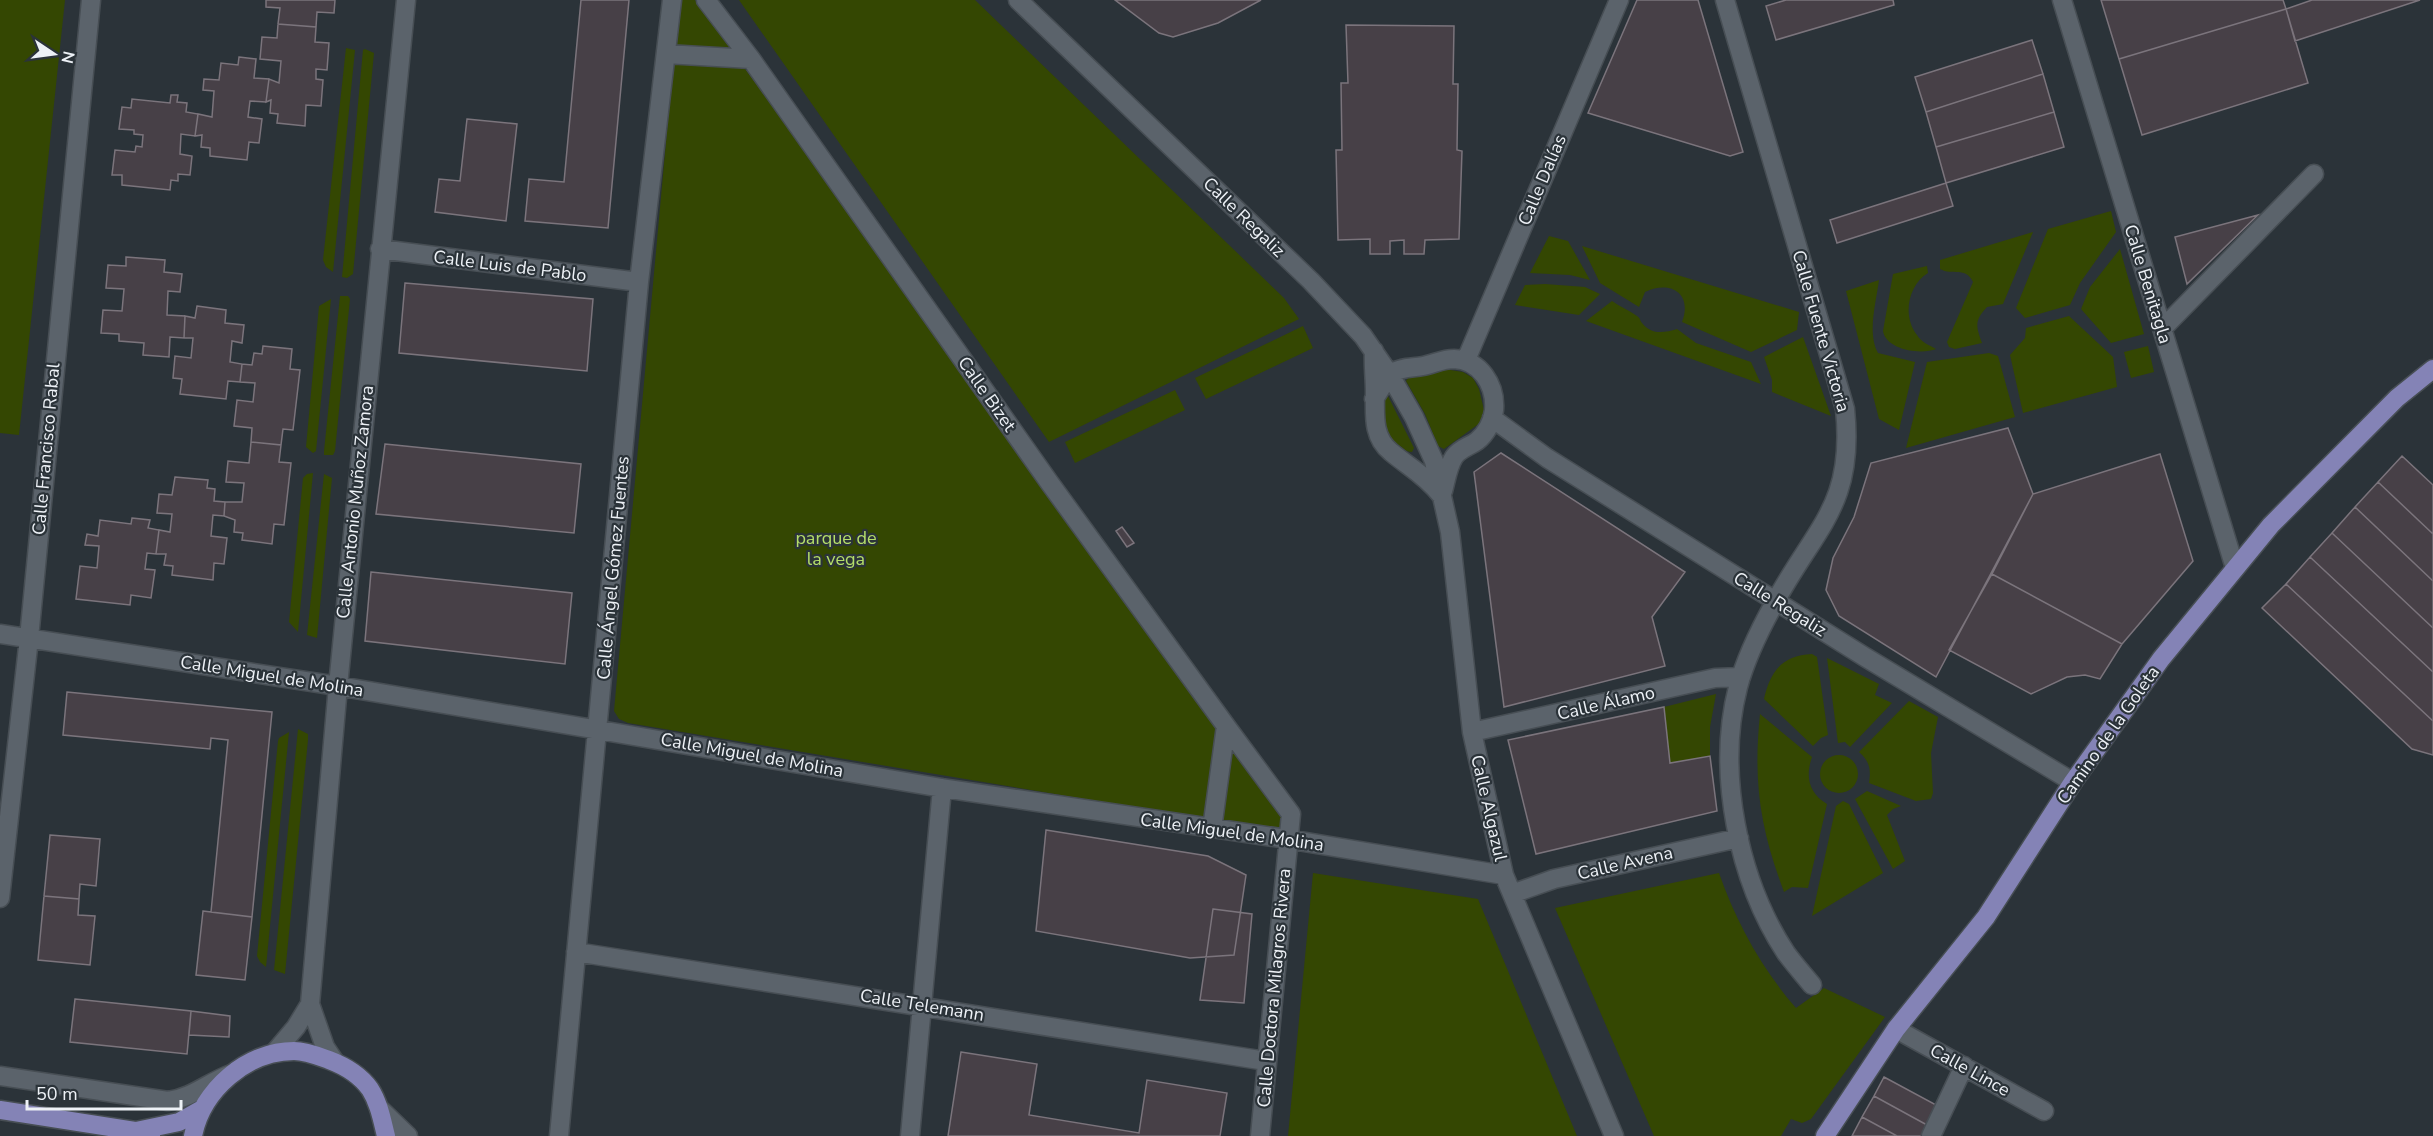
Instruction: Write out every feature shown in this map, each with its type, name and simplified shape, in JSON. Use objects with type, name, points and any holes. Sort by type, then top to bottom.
[{"type":"main road","name":"Camino de la Goleta","points":[[1825,1136],[1896,1029],[1986,917],[2073,782],[2161,658],[2271,525],[2397,398],[2433,369]]},
{"type":"main road","points":[[193,1136],[202,1109],[233,1073],[260,1057],[295,1051],[335,1062],[360,1078],[370,1089],[379,1108],[387,1136]]},
{"type":"main road","points":[[0,1110],[143,1133],[179,1122],[202,1109]]},
{"type":"street","name":"Calle Francisco Rabal","points":[[0,898],[4,805],[29,638],[91,0]]},
{"type":"street","name":"Calle Antonio Muñoz Zamora","points":[[335,1062],[325,1047],[310,1004],[338,686],[406,0]]},
{"type":"street","name":"Calle Ángel Gómez Fuentes","points":[[559,1136],[639,282],[672,0]]},
{"type":"street","name":"Calle Bizet","points":[[706,0],[751,59],[1042,472],[1291,814],[1287,839]]},
{"type":"street","name":"Calle Regaliz","points":[[1018,0],[1311,281],[1363,336],[1390,375],[1414,417],[1434,461]]},
{"type":"street","name":"Calle Dalías","points":[[1466,360],[1619,0]]},
{"type":"street","name":"Calle Fuente Victoria","points":[[1725,0],[1845,409],[1848,439],[1843,481],[1830,515],[1775,601],[1749,653],[1732,716],[1730,762],[1739,838],[1748,874],[1766,918],[1787,954],[1812,985]]},
{"type":"street","name":"Calle Benitagla","points":[[2062,0],[2235,568]]},
{"type":"street","points":[[666,54],[751,59]]},
{"type":"street","points":[[2162,329],[2314,174]]},
{"type":"street","name":"Calle Luis de Pablo","points":[[380,249],[639,282]]},
{"type":"street","points":[[1411,368],[1374,351],[1374,424],[1390,452],[1431,482],[1441,496]]},
{"type":"street","points":[[1374,399],[1390,375],[1398,369],[1411,368],[1439,360],[1466,360],[1476,366],[1488,379],[1494,395],[1492,418],[1487,429],[1477,441],[1421,466],[1409,465]]},
{"type":"street","name":"Calle Regaliz","points":[[1492,418],[1547,458],[1775,601],[2073,782]]},
{"type":"street","points":[[1441,496],[1448,470],[1461,450]]},
{"type":"street","name":"Calle Algazul","points":[[1434,461],[1450,532],[1472,732],[1504,874],[1614,1136]]},
{"type":"street","name":"Calle Miguel de Molina","points":[[0,634],[338,686],[942,788],[1504,874]]},
{"type":"street","name":"Calle Álamo","points":[[1472,732],[1715,678],[1741,677]]},
{"type":"street","points":[[1212,829],[1226,726]]},
{"type":"street","points":[[910,1136],[924,1005],[942,788]]},
{"type":"street","name":"Calle Avena","points":[[1512,894],[1554,879],[1739,838]]},
{"type":"street","name":"Calle Doctora Milagros Rivera","points":[[1260,1136],[1287,839]]},
{"type":"street","name":"Calle Telemann","points":[[576,952],[924,1005],[1266,1061]]},
{"type":"street","name":"Calle Antonio Muñoz Zamora","points":[[274,1053],[296,1027],[310,1004]]},
{"type":"street","name":"Calle Lince","points":[[1896,1029],[2044,1111]]},
{"type":"street","points":[[1931,1136],[1964,1066]]},
{"type":"street","points":[[0,1076],[168,1101],[189,1097],[205,1086],[233,1073]]},
{"type":"street","points":[[379,1108],[408,1136]]},
{"type":"green space","points":[[0,0],[65,0],[19,435],[0,433]]},
{"type":"green space","name":"parque de la vega","points":[[679,0],[695,0],[730,48],[1285,817],[1279,828],[1272,830],[628,723],[619,719],[614,711]]},
{"type":"green space","points":[[739,0],[975,0],[1284,298],[1299,319],[1049,442]]},
{"type":"green space","points":[[346,48],[355,50],[333,272],[326,267],[323,260]]},
{"type":"green space","points":[[363,50],[374,53],[353,274],[347,278],[342,277]]},
{"type":"green space","points":[[2111,211],[2116,232],[2080,283],[2070,305],[2025,318],[2016,308],[2048,229]]},
{"type":"green space","points":[[2033,232],[2003,304],[1987,307],[1978,320],[1982,343],[1955,349],[1949,347],[1947,342],[1973,282],[1967,274],[1940,269],[1940,260]]},
{"type":"green space","points":[[1549,236],[1568,241],[1590,280],[1570,275],[1530,273]]},
{"type":"green space","points":[[1582,246],[1799,312],[1797,330],[1751,352],[1682,322],[1685,312],[1682,297],[1671,289],[1654,289],[1645,292],[1639,307],[1600,283]]},
{"type":"green space","points":[[2120,249],[2144,334],[2111,343],[2081,309],[2090,287]]},
{"type":"green space","points":[[1927,266],[1928,273],[1921,278],[1912,293],[1909,310],[1912,327],[1925,343],[1936,349],[1913,351],[1897,347],[1890,343],[1883,331],[1893,274]]},
{"type":"green space","points":[[1879,280],[1873,327],[1878,353],[1915,362],[1899,430],[1879,419],[1846,291]]},
{"type":"green space","points":[[1525,285],[1585,287],[1600,294],[1579,315],[1515,305]]},
{"type":"green space","points":[[340,296],[348,296],[350,299],[335,451],[333,455],[324,455],[324,451]]},
{"type":"green space","points":[[331,299],[316,451],[313,453],[306,447],[319,306]]},
{"type":"green space","points":[[1612,301],[1640,318],[1649,330],[1663,332],[1677,329],[1696,343],[1751,362],[1761,384],[1586,321]]},
{"type":"green space","points":[[2069,316],[2113,357],[2117,387],[2023,413],[2010,355],[2025,338],[2026,328]]},
{"type":"green space","points":[[1303,326],[1313,348],[1206,399],[1195,378]]},
{"type":"green space","points":[[1803,337],[1831,416],[1772,392],[1772,380],[1764,357]]},
{"type":"green space","points":[[2148,346],[2154,372],[2131,378],[2124,352]]},
{"type":"green space","points":[[1989,353],[1998,356],[2015,417],[1906,448],[1927,362]]},
{"type":"green space","points":[[1444,369],[1463,372],[1473,378],[1479,389],[1484,410],[1480,423],[1444,449],[1438,446],[1425,414],[1406,381],[1411,374],[1418,377]]},
{"type":"green space","points":[[1175,390],[1185,410],[1075,463],[1065,442]]},
{"type":"green space","points":[[1387,394],[1414,448],[1412,452],[1394,441],[1386,430],[1383,418],[1383,397]]},
{"type":"green space","points":[[313,473],[298,632],[289,622],[303,478]]},
{"type":"green space","points":[[324,474],[332,478],[317,638],[307,635]]},
{"type":"green space","points":[[1812,654],[1817,657],[1828,735],[1813,746],[1764,699],[1770,681],[1779,667],[1793,658]]},
{"type":"green space","points":[[1827,658],[1879,684],[1875,695],[1892,703],[1850,747],[1845,742],[1838,743]]},
{"type":"green space","points":[[1716,694],[1710,727],[1710,756],[1670,763],[1664,707]]},
{"type":"green space","points":[[1909,701],[1938,717],[1931,753],[1933,793],[1931,799],[1916,801],[1869,783],[1869,766],[1859,752]]},
{"type":"green space","points":[[1760,714],[1812,757],[1809,771],[1810,784],[1816,795],[1827,804],[1808,888],[1792,887],[1784,892],[1769,847],[1758,783]]},
{"type":"green space","points":[[298,729],[308,734],[308,740],[285,974],[274,970]]},
{"type":"green space","points":[[289,732],[266,967],[257,956],[278,741]]},
{"type":"green space","points":[[1839,755],[1852,761],[1858,774],[1852,787],[1839,793],[1826,787],[1820,774],[1826,761]]},
{"type":"green space","points":[[1867,791],[1901,806],[1893,809],[1887,815],[1905,861],[1893,869],[1855,799]]},
{"type":"green space","points":[[1843,801],[1849,804],[1883,873],[1812,916],[1836,806]]},
{"type":"green space","points":[[1313,873],[1478,899],[1577,1136],[1288,1136]]},
{"type":"green space","points":[[1719,873],[1733,909],[1751,944],[1772,977],[1796,1008],[1824,988],[1885,1017],[1811,1119],[1802,1123],[1791,1119],[1781,1136],[1654,1136],[1555,908]]},
{"type":"building","points":[[266,0],[335,0],[334,13],[317,12],[316,27],[278,24],[280,8],[266,7]]},
{"type":"building","points":[[581,0],[629,0],[608,228],[525,221],[529,179],[564,182]]},
{"type":"building","points":[[1115,0],[1261,0],[1218,23],[1173,37],[1159,33]]},
{"type":"building","points":[[1637,0],[1698,0],[1743,152],[1730,156],[1588,113]]},
{"type":"building","points":[[1786,0],[1893,0],[1894,5],[1776,40],[1766,6]]},
{"type":"building","points":[[2101,0],[2283,0],[2286,9],[2119,59]]},
{"type":"building","points":[[2312,0],[2420,0],[2295,41],[2286,9]]},
{"type":"building","points":[[2286,9],[2308,83],[2142,135],[2119,59]]},
{"type":"building","points":[[278,24],[316,27],[315,42],[329,43],[327,70],[316,69],[316,79],[323,80],[321,106],[306,105],[305,126],[277,123],[278,114],[270,113],[271,100],[266,102],[269,79],[279,83],[281,61],[260,59],[262,37],[277,38]]},
{"type":"building","points":[[1346,25],[1454,26],[1453,84],[1458,84],[1457,150],[1462,151],[1459,239],[1425,240],[1424,254],[1404,254],[1404,240],[1390,241],[1390,254],[1370,254],[1370,239],[1338,240],[1336,150],[1342,150],[1341,83],[1348,83]]},
{"type":"building","points":[[2032,40],[2043,74],[1926,112],[1915,77]]},
{"type":"building","points":[[239,57],[256,59],[254,78],[269,79],[266,102],[250,101],[248,117],[262,119],[259,143],[249,142],[247,160],[210,156],[210,148],[201,147],[202,135],[195,136],[198,114],[212,117],[214,91],[203,90],[204,79],[219,80],[221,63],[238,65]]},
{"type":"building","points":[[2043,74],[2054,112],[1936,147],[1926,112]]},
{"type":"building","points":[[171,95],[178,95],[177,102],[187,103],[186,112],[198,114],[195,136],[181,134],[180,154],[192,156],[190,175],[178,174],[178,181],[171,180],[170,190],[122,185],[122,175],[112,175],[115,150],[135,152],[136,146],[142,147],[143,135],[134,134],[134,130],[119,129],[122,107],[131,108],[132,99],[170,103]]},
{"type":"building","points":[[2054,112],[2064,147],[1946,183],[1936,147]]},
{"type":"building","points":[[467,119],[517,124],[506,221],[435,212],[439,179],[460,181]]},
{"type":"building","points":[[1946,183],[1953,206],[1837,243],[1830,220]]},
{"type":"building","points":[[2258,215],[2187,284],[2175,237]]},
{"type":"building","points":[[126,257],[165,260],[164,272],[182,274],[180,292],[168,291],[167,315],[185,316],[184,338],[170,337],[169,357],[143,355],[144,343],[119,341],[119,334],[101,333],[103,310],[122,311],[124,289],[106,288],[108,265],[126,266]]},
{"type":"building","points":[[405,283],[593,299],[587,371],[399,353]]},
{"type":"building","points":[[197,306],[226,310],[225,323],[244,325],[242,343],[232,341],[230,362],[242,364],[240,382],[228,381],[226,399],[180,394],[182,379],[173,378],[175,356],[191,358],[193,338],[184,338],[185,316],[195,318]]},
{"type":"building","points":[[263,346],[292,349],[290,369],[300,370],[293,430],[283,429],[281,445],[251,442],[252,428],[234,426],[237,400],[253,402],[255,383],[240,382],[242,364],[252,365],[254,353],[262,354]]},
{"type":"building","points":[[2008,428],[2033,494],[1936,677],[1839,616],[1826,590],[1833,558],[1854,517],[1871,463]]},
{"type":"building","points":[[251,442],[281,445],[279,462],[291,463],[284,525],[274,524],[272,544],[242,540],[243,533],[234,532],[235,520],[224,516],[225,502],[242,502],[244,483],[226,482],[228,461],[249,463]]},
{"type":"building","points":[[385,444],[581,464],[574,533],[376,514]]},
{"type":"building","points":[[1501,453],[1685,572],[1652,617],[1665,666],[1504,707],[1474,472]]},
{"type":"building","points":[[2160,454],[2193,561],[2122,644],[1992,574],[2033,494]]},
{"type":"building","points":[[2402,456],[2433,485],[2433,534],[2378,482]]},
{"type":"building","points":[[175,477],[208,480],[207,488],[215,489],[214,501],[225,502],[224,516],[213,515],[211,536],[227,538],[224,564],[214,563],[213,580],[172,575],[173,566],[164,565],[166,554],[156,554],[159,530],[170,532],[172,514],[157,513],[159,494],[172,495]]},
{"type":"building","points":[[2378,482],[2433,534],[2433,581],[2355,507]]},
{"type":"building","points":[[2355,507],[2433,581],[2433,628],[2332,533]]},
{"type":"building","points":[[132,518],[150,520],[148,528],[159,530],[156,554],[147,553],[145,569],[155,570],[151,598],[131,595],[130,605],[76,599],[80,566],[97,568],[99,546],[85,545],[87,534],[98,536],[100,520],[131,524]]},
{"type":"building","points":[[1122,527],[1134,543],[1127,547],[1116,531]]},
{"type":"building","points":[[2332,533],[2433,628],[2433,672],[2310,557]]},
{"type":"building","points":[[2310,557],[2433,672],[2433,721],[2286,584]]},
{"type":"building","points":[[371,572],[572,593],[565,664],[365,641]]},
{"type":"building","points":[[1992,574],[2122,644],[2100,679],[2085,675],[2067,677],[2031,694],[1949,650]]},
{"type":"building","points":[[2286,584],[2433,721],[2433,755],[2412,749],[2262,608]]},
{"type":"building","points":[[67,692],[272,712],[252,917],[211,912],[228,740],[211,738],[210,749],[63,735]]},
{"type":"building","points":[[1664,707],[1670,763],[1710,756],[1717,811],[1536,854],[1508,740]]},
{"type":"building","points":[[1046,830],[1208,856],[1246,875],[1234,955],[1190,958],[1036,931]]},
{"type":"building","points":[[50,835],[100,839],[96,886],[80,884],[79,899],[44,896]]},
{"type":"building","points":[[44,896],[79,899],[78,915],[95,916],[90,965],[38,960]]},
{"type":"building","points":[[1213,909],[1252,914],[1244,1003],[1200,1000]]},
{"type":"building","points":[[203,911],[252,917],[245,980],[196,975]]},
{"type":"building","points":[[75,999],[191,1011],[187,1054],[70,1042]]},
{"type":"building","points":[[191,1011],[230,1016],[229,1037],[189,1035]]},
{"type":"building","points":[[961,1052],[1037,1064],[1029,1115],[1139,1133],[1147,1080],[1227,1093],[1220,1136],[948,1136]]},
{"type":"building","points":[[1884,1077],[1938,1106],[1927,1125],[1874,1096]]},
{"type":"building","points":[[1874,1096],[1927,1125],[1922,1136],[1897,1136],[1862,1117]]},
{"type":"building","points":[[1862,1117],[1897,1136],[1852,1136]]}]
